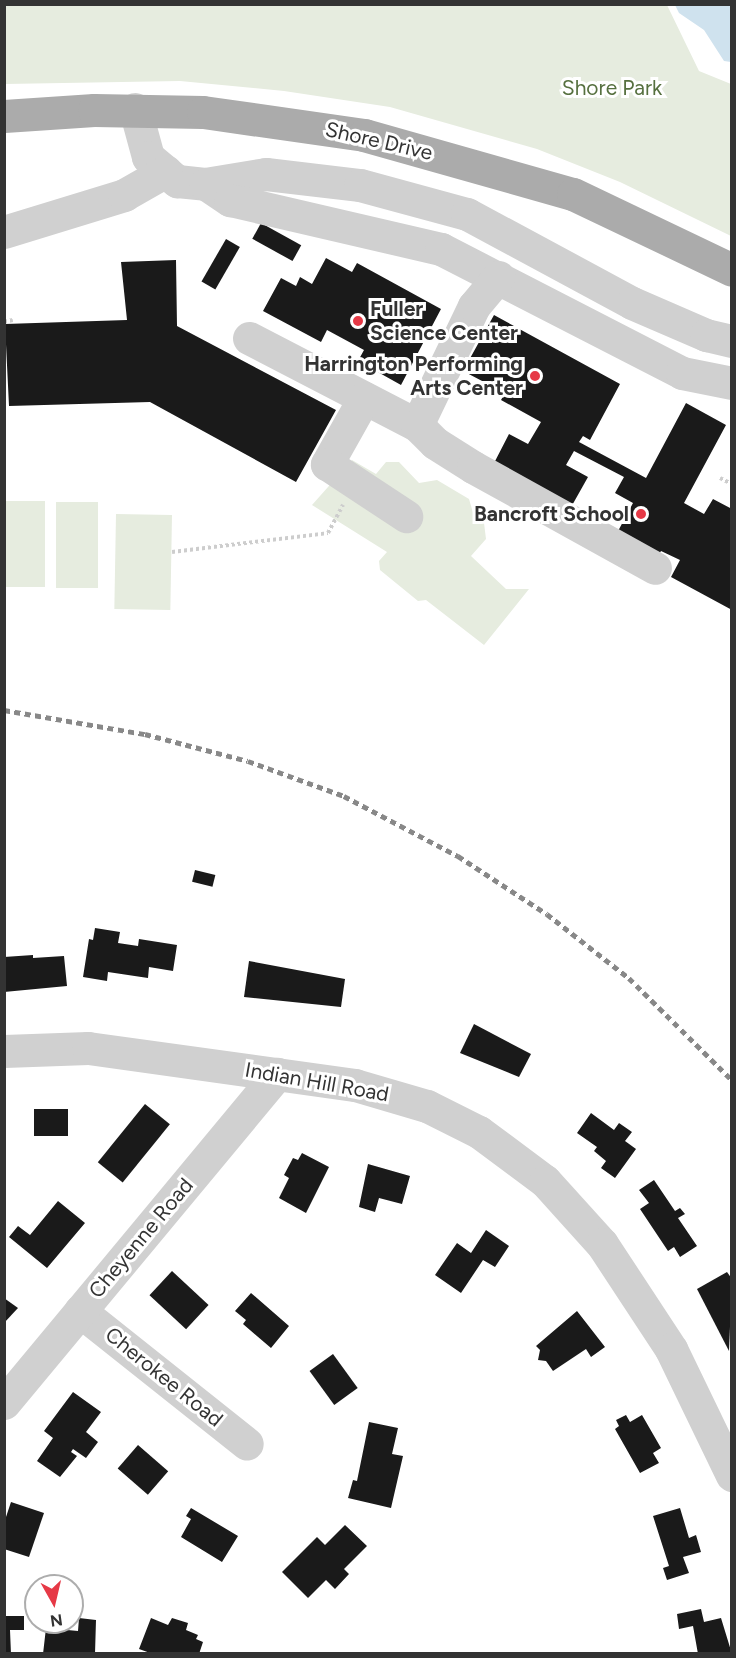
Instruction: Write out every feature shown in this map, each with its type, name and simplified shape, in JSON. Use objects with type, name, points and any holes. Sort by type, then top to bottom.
[{"type":"main road","name":"Shore Drive","points":[[4,116],[135,110],[202,112],[311,125],[469,162],[573,194],[732,270]]},
{"type":"street","points":[[135,110],[148,157],[177,181],[206,184],[266,174],[360,185],[467,214],[632,303],[706,335],[732,341]]},
{"type":"street","points":[[4,232],[124,195],[166,171]]},
{"type":"street","points":[[206,184],[230,201],[441,249],[682,373],[732,383]]},
{"type":"street","points":[[417,425],[474,306],[498,277]]},
{"type":"street","points":[[249,338],[417,425],[435,443],[473,467],[655,568]]},
{"type":"street","points":[[364,398],[327,464],[406,516]]},
{"type":"street","name":"Indian Hill Road","points":[[4,1051],[88,1048],[355,1085],[427,1106],[479,1132],[544,1182],[602,1244],[654,1322],[697,1396],[732,1475]]},
{"type":"street","name":"Cheyenne Road","points":[[4,1402],[277,1074]]},
{"type":"street","name":"Cherokee Road","points":[[80,1311],[247,1444]]},
{"type":"path","points":[[4,322],[13,321]]},
{"type":"path","points":[[720,478],[732,484]]},
{"type":"path","points":[[172,552],[328,533],[356,483]]},
{"type":"green space","name":"Shore Park","points":[[5,4],[667,5],[699,71],[731,84],[731,236],[620,182],[537,149],[390,107],[284,91],[180,81],[5,84]]},
{"type":"green space","points":[[352,460],[376,474],[386,462],[399,462],[419,483],[437,480],[469,499],[474,516],[484,523],[486,539],[471,556],[506,589],[529,589],[484,645],[426,600],[418,601],[380,570],[379,561],[387,552],[312,505]]},
{"type":"green space","points":[[5,501],[45,501],[45,587],[5,587]]},
{"type":"green space","points":[[56,502],[98,502],[98,588],[56,588]]},
{"type":"green space","points":[[116,514],[172,515],[170,610],[114,609]]},
{"type":"water","points":[[675,5],[731,5],[731,62],[724,61],[704,30],[679,13]]},
{"type":"building","points":[[261,223],[301,245],[293,261],[252,239]]},
{"type":"building","points":[[226,239],[240,247],[215,289],[202,281]]},
{"type":"building","name":"Fuller Science Center","points":[[326,258],[352,272],[357,263],[441,309],[401,385],[358,361],[364,350],[327,330],[321,342],[263,311],[281,278],[296,286],[300,277],[312,284]]},
{"type":"building","points":[[176,260],[177,326],[336,410],[296,482],[150,402],[9,406],[5,324],[127,320],[121,262]]},
{"type":"building","points":[[494,315],[620,384],[590,440],[583,436],[579,442],[646,478],[686,403],[726,425],[684,503],[704,514],[713,499],[732,509],[732,610],[671,577],[680,560],[661,551],[658,556],[617,533],[633,503],[615,493],[624,477],[574,451],[566,465],[588,477],[570,509],[492,467],[509,434],[528,444],[541,422],[501,400],[505,393],[463,371]]},
{"type":"building","points":[[195,870],[215,875],[212,887],[192,882]]},
{"type":"building","points":[[95,928],[120,932],[118,943],[138,946],[139,939],[177,945],[173,971],[149,967],[148,978],[108,972],[107,981],[83,977],[89,939],[93,940]]},
{"type":"building","points":[[33,955],[33,958],[64,956],[67,986],[4,992],[4,957]]},
{"type":"building","points":[[249,961],[345,979],[341,1007],[244,997]]},
{"type":"building","points":[[474,1024],[531,1054],[519,1077],[460,1053]]},
{"type":"building","points":[[145,1104],[170,1124],[123,1182],[98,1162]]},
{"type":"building","points":[[34,1109],[68,1109],[68,1136],[34,1136]]},
{"type":"building","points":[[591,1113],[614,1130],[619,1123],[632,1132],[625,1141],[636,1149],[615,1178],[601,1168],[606,1161],[594,1151],[597,1147],[577,1133]]},
{"type":"building","points":[[302,1153],[329,1167],[306,1213],[279,1198],[289,1178],[284,1175],[293,1158],[298,1160]]},
{"type":"building","points":[[368,1164],[410,1176],[402,1204],[379,1198],[375,1212],[359,1207]]},
{"type":"building","points":[[654,1180],[675,1211],[680,1208],[685,1214],[678,1218],[697,1246],[680,1257],[674,1247],[668,1251],[640,1209],[649,1203],[639,1190]]},
{"type":"building","points":[[58,1201],[85,1223],[47,1268],[9,1237],[18,1226],[30,1235]]},
{"type":"building","points":[[486,1230],[509,1246],[495,1267],[483,1260],[461,1293],[435,1275],[457,1243],[471,1253]]},
{"type":"building","points":[[172,1271],[209,1305],[186,1329],[149,1295]]},
{"type":"building","points":[[727,1272],[732,1279],[729,1351],[697,1289]]},
{"type":"building","points":[[251,1293],[289,1326],[271,1348],[243,1324],[246,1320],[235,1311]]},
{"type":"building","points":[[4,1298],[18,1308],[4,1323]]},
{"type":"building","points":[[577,1311],[605,1347],[591,1357],[586,1349],[553,1371],[546,1361],[538,1360],[540,1350],[536,1346]]},
{"type":"building","points":[[333,1354],[358,1388],[334,1405],[310,1371]]},
{"type":"building","points":[[73,1392],[101,1412],[86,1432],[98,1442],[86,1458],[73,1449],[71,1452],[77,1456],[60,1477],[37,1461],[53,1438],[44,1431]]},
{"type":"building","points":[[626,1415],[630,1422],[642,1415],[661,1448],[653,1453],[659,1463],[640,1473],[615,1429],[619,1426],[616,1420]]},
{"type":"building","points":[[369,1422],[398,1428],[392,1454],[403,1456],[391,1508],[348,1498],[353,1480],[357,1481]]},
{"type":"building","points":[[138,1445],[168,1471],[148,1495],[118,1468]]},
{"type":"building","points":[[11,1502],[44,1513],[29,1557],[4,1549],[4,1523]]},
{"type":"building","points":[[191,1508],[238,1536],[222,1562],[181,1537],[191,1519],[186,1516]]},
{"type":"building","points":[[680,1508],[689,1538],[696,1535],[701,1552],[683,1557],[689,1573],[667,1580],[663,1568],[669,1566],[653,1516]]},
{"type":"building","points":[[345,1525],[367,1546],[344,1569],[349,1574],[335,1589],[326,1580],[308,1598],[282,1572],[317,1537],[325,1545]]},
{"type":"building","points":[[701,1609],[704,1622],[721,1618],[732,1654],[698,1654],[693,1626],[679,1629],[677,1614]]},
{"type":"building","points":[[4,1616],[24,1616],[24,1630],[10,1630],[11,1654],[4,1654]]},
{"type":"building","points":[[151,1618],[168,1625],[172,1618],[188,1623],[186,1630],[198,1635],[196,1639],[203,1642],[199,1654],[153,1654],[139,1649]]},
{"type":"building","points":[[84,1619],[96,1620],[95,1654],[43,1654],[45,1634],[84,1634]]},
{"type":"railway","points":[[4,710],[145,734],[248,761],[344,796],[458,856],[547,914],[629,978],[732,1080]]},
{"type":"place","name":"Fuller Science Center","points":[[358,321]]},
{"type":"place","name":"Harrington Performing Arts Center","points":[[535,376]]},
{"type":"place","name":"Bancroft School","points":[[641,514]]}]
